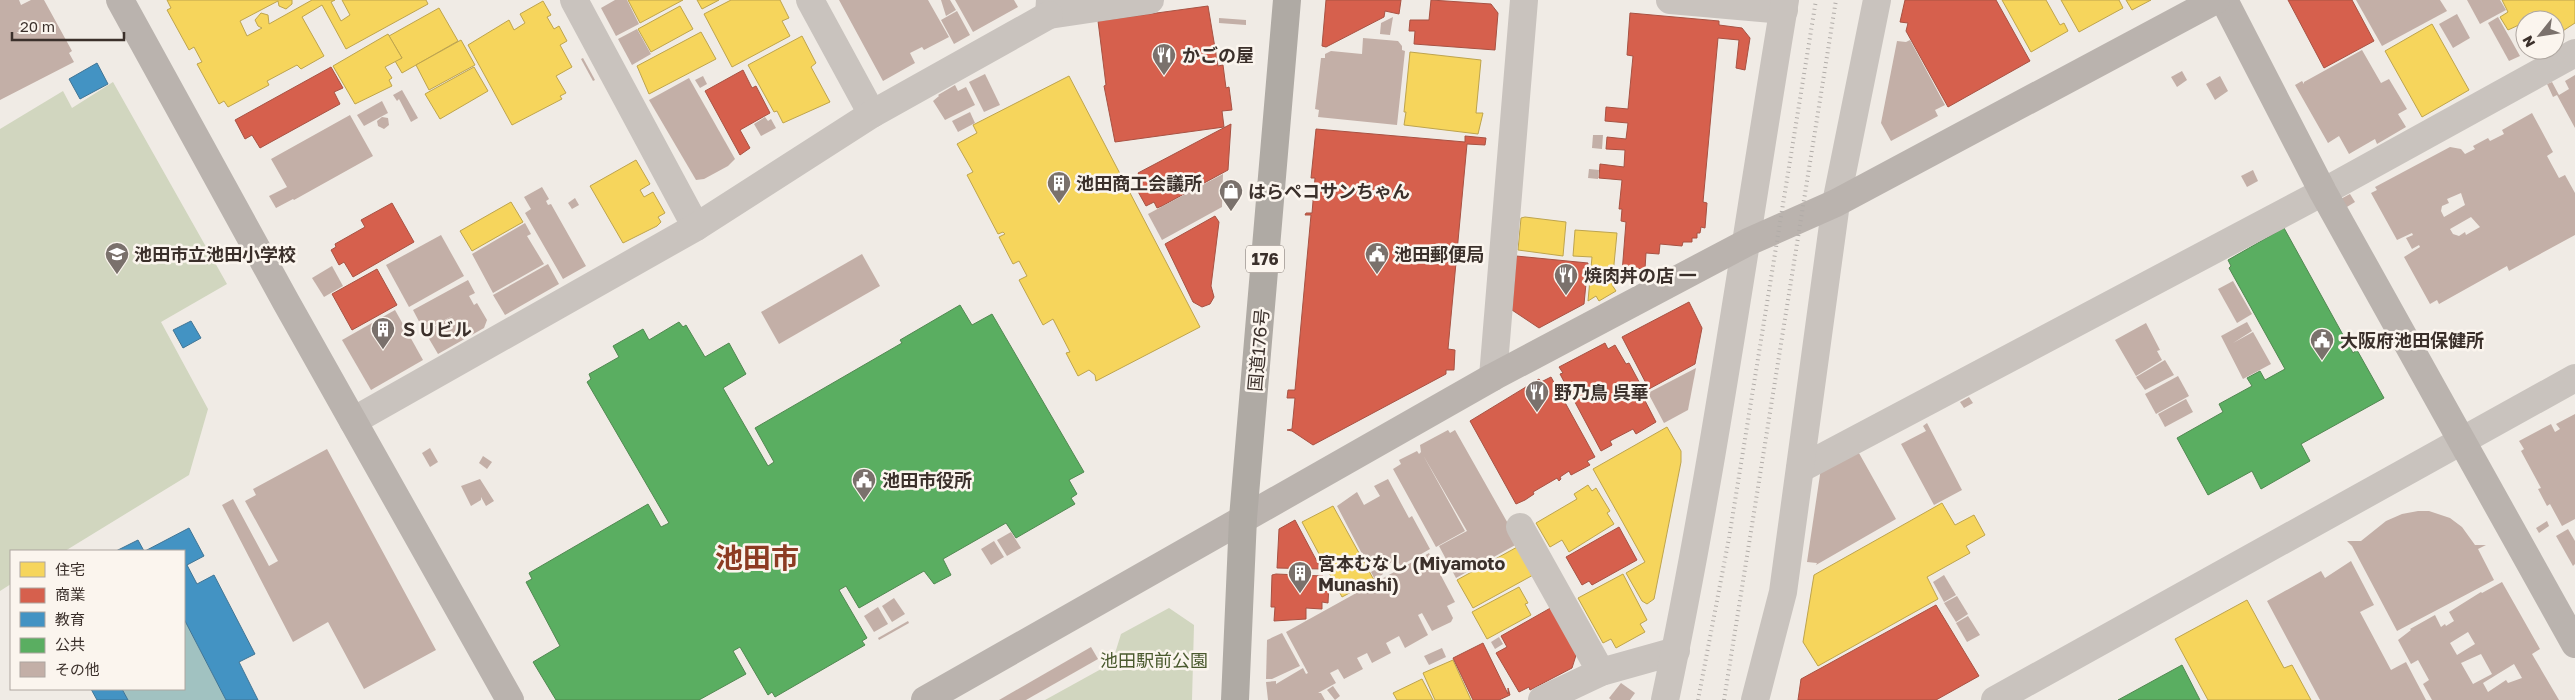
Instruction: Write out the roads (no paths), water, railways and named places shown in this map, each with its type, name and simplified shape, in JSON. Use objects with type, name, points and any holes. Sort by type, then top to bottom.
[{"type":"highway","name":"国道176号","points":[[1235,700],[1243,518],[1287,0]]},
{"type":"street","points":[[120,0],[510,700]]},
{"type":"street","points":[[574,0],[696,227]]},
{"type":"street","points":[[810,0],[872,114]]},
{"type":"street","points":[[353,421],[696,227],[872,114],[1050,8],[1150,0]]},
{"type":"street","points":[[1493,377],[1524,0]]},
{"type":"street","points":[[1665,700],[1676,651],[1748,242],[1784,5],[1670,0]]},
{"type":"street","points":[[1755,700],[1783,592],[1836,203],[1876,0]]},
{"type":"street","points":[[925,700],[1493,377],[1748,242],[1836,203],[2216,0]]},
{"type":"street","points":[[2224,0],[2323,192],[2575,644]]},
{"type":"street","points":[[1800,469],[2323,192],[2575,52]]},
{"type":"street","points":[[1995,700],[2575,378]]},
{"type":"street","points":[[1520,527],[1601,672]]},
{"type":"street","points":[[1542,700],[1601,672],[1676,651]]},
{"type":"water","points":[[185,621],[226,700],[128,700],[123,690],[185,690]]},
{"type":"railway","points":[[1698,700],[1729,538],[1816,0]]},
{"type":"railway","points":[[1724,700],[1836,0]]},
{"type":"place","name":"かごの屋","points":[[1164,76]]},
{"type":"place","name":"池田商工会議所","points":[[1059,204]]},
{"type":"place","name":"はらペコサンちゃん","points":[[1231,212]]},
{"type":"place","name":"池田市立池田小学校","points":[[117,275]]},
{"type":"place","name":"池田郵便局","points":[[1377,275]]},
{"type":"place","name":"焼肉丼の店 一","points":[[1566,296]]},
{"type":"place","name":"ＳＵビル","points":[[383,350]]},
{"type":"place","name":"大阪府池田保健所","points":[[2322,361]]},
{"type":"place","name":"野乃鳥 呉華","points":[[1537,413]]},
{"type":"place","name":"池田市役所","points":[[864,501]]},
{"type":"place","name":"宮本むなし (Miyamoto Munashi)","points":[[1300,594]]},
{"type":"district","name":"池田市","points":[[757,557]]},
{"type":"park label","name":"池田駅前公園","points":[[1154,660]]}]
